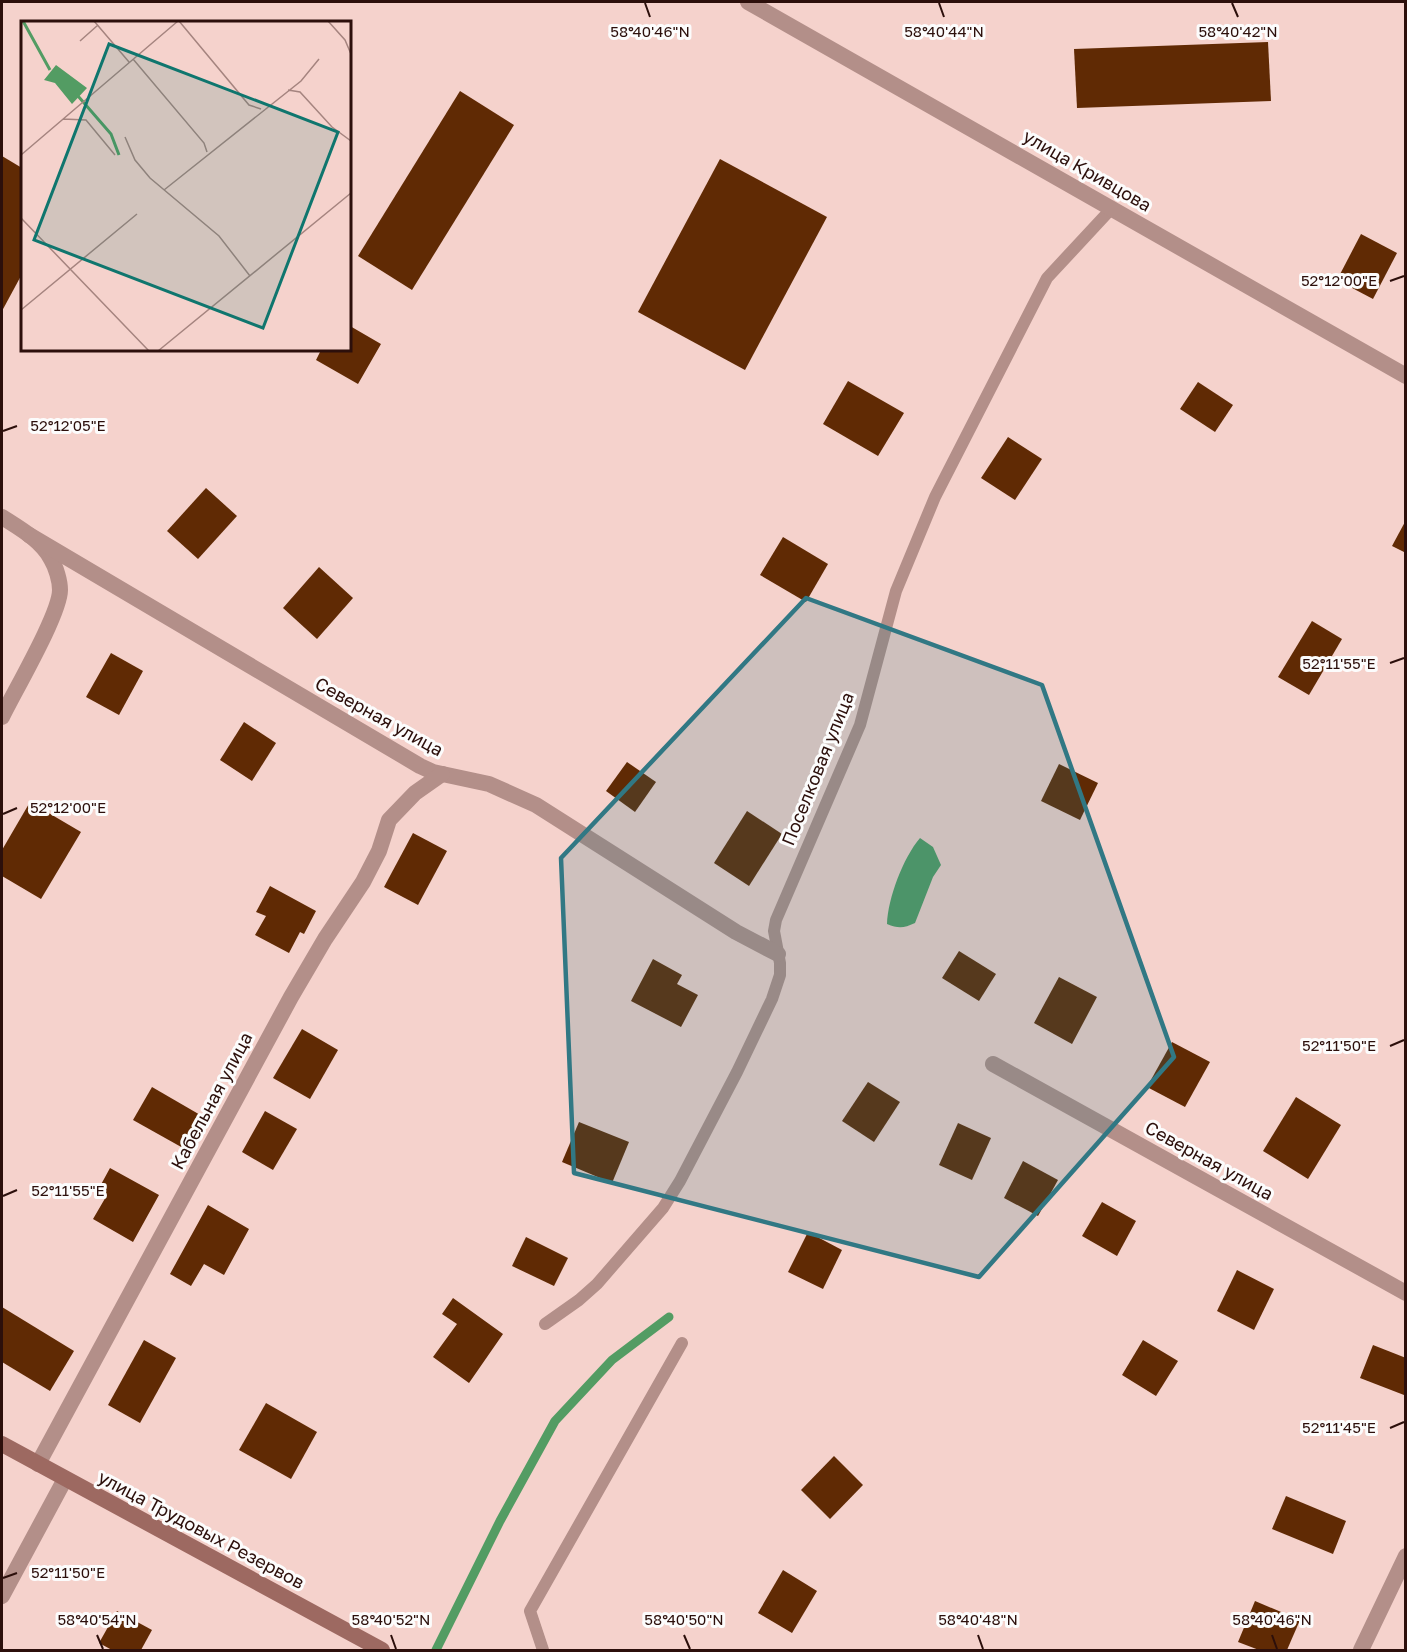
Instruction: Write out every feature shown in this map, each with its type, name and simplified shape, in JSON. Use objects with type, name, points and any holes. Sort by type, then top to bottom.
[{"type":"main road","name":"улица Трудовых Резервов","points":[[2,1444],[377,1648]]},
{"type":"street","name":"улица Кривцова","points":[[748,2],[1406,376]]},
{"type":"street","points":[[2,518],[29,535],[51,558],[60,591],[57,605],[46,629],[2,717]]},
{"type":"street","name":"Северная улица","points":[[29,535],[420,766],[442,774],[489,784],[536,805],[736,932],[778,954]]},
{"type":"street","name":"Кабельная улица","points":[[38,1464],[291,997],[363,882],[379,851],[389,820],[416,793],[442,774]]},
{"type":"street","name":"Северная улица","points":[[993,1064],[1406,1293]]},
{"type":"street","points":[[2,1596],[65,1479]]},
{"type":"street","points":[[1361,1650],[1406,1556]]},
{"type":"lane","name":"Поселковая улица","points":[[545,1324],[597,1284],[663,1208],[680,1181],[737,1072],[772,999],[780,975],[774,931],[776,920],[860,725],[896,591],[935,497],[1047,278],[1112,208]]},
{"type":"lane","points":[[543,1650],[530,1611],[682,1343]]},
{"type":"highlighted area","points":[[806,598],[1042,685],[1174,1057],[979,1277],[574,1173],[561,858]]},
{"type":"shaded area","points":[[920,838],[933,847],[941,865],[933,877],[915,923],[901,927],[891,926],[887,924],[893,891],[902,867]]},
{"type":"building","points":[[1268,42],[1271,101],[1077,108],[1074,49]]},
{"type":"building","points":[[460,91],[514,125],[412,290],[358,256]]},
{"type":"building","points":[[2,156],[21,167],[21,276],[2,311]]},
{"type":"building","points":[[720,159],[827,217],[745,370],[638,312]]},
{"type":"building","points":[[1361,234],[1397,253],[1373,299],[1337,280]]},
{"type":"building","points":[[351,327],[381,344],[358,384],[316,360],[320,351],[351,351]]},
{"type":"building","points":[[848,381],[904,413],[878,456],[823,424]]},
{"type":"building","points":[[1198,382],[1233,405],[1215,432],[1180,409]]},
{"type":"building","points":[[1008,437],[1042,459],[1015,500],[981,478]]},
{"type":"building","points":[[206,488],[237,516],[198,559],[167,531]]},
{"type":"building","points":[[1406,520],[1406,553],[1392,546]]},
{"type":"building","points":[[783,537],[828,564],[806,602],[760,575]]},
{"type":"building","points":[[319,567],[353,598],[317,639],[283,608]]},
{"type":"building","points":[[1312,621],[1342,639],[1309,695],[1278,677]]},
{"type":"building","points":[[111,653],[143,671],[119,715],[86,697]]},
{"type":"building","points":[[244,722],[276,743],[252,781],[220,760]]},
{"type":"building","points":[[627,762],[656,782],[635,812],[606,791]]},
{"type":"building","points":[[1059,764],[1098,783],[1080,820],[1041,801]]},
{"type":"building","points":[[30,802],[81,832],[41,899],[2,876],[2,850]]},
{"type":"building","points":[[747,811],[782,834],[749,886],[714,863]]},
{"type":"building","points":[[413,833],[447,851],[418,905],[384,887]]},
{"type":"building","points":[[270,886],[316,911],[304,934],[300,932],[289,953],[255,935],[266,916],[256,912]]},
{"type":"building","points":[[959,951],[996,974],[979,1001],[942,978]]},
{"type":"building","points":[[653,959],[682,975],[677,984],[698,995],[681,1027],[631,1001]]},
{"type":"building","points":[[1059,977],[1097,997],[1072,1044],[1034,1023]]},
{"type":"building","points":[[302,1029],[338,1050],[310,1099],[273,1078]]},
{"type":"building","points":[[1172,1042],[1210,1062],[1185,1107],[1147,1087]]},
{"type":"building","points":[[868,1082],[900,1102],[874,1142],[842,1121]]},
{"type":"building","points":[[152,1087],[202,1116],[183,1148],[133,1120]]},
{"type":"building","points":[[1296,1097],[1341,1125],[1308,1179],[1263,1151]]},
{"type":"building","points":[[265,1111],[297,1129],[273,1170],[242,1152]]},
{"type":"building","points":[[579,1122],[629,1142],[612,1183],[562,1162]]},
{"type":"building","points":[[958,1123],[991,1138],[972,1180],[939,1165]]},
{"type":"building","points":[[1023,1161],[1058,1180],[1038,1216],[1004,1198]]},
{"type":"building","points":[[110,1168],[159,1195],[133,1242],[93,1219],[107,1195],[98,1190]]},
{"type":"building","points":[[1102,1202],[1136,1221],[1117,1256],[1082,1236]]},
{"type":"building","points":[[208,1205],[249,1229],[224,1275],[204,1264],[191,1286],[170,1274]]},
{"type":"building","points":[[808,1232],[842,1250],[823,1289],[788,1272]]},
{"type":"building","points":[[526,1237],[568,1258],[554,1286],[512,1266]]},
{"type":"building","points":[[1237,1270],[1274,1289],[1254,1330],[1217,1311]]},
{"type":"building","points":[[453,1298],[503,1334],[469,1383],[433,1357],[457,1324],[442,1314]]},
{"type":"building","points":[[2,1307],[74,1351],[50,1391],[2,1362]]},
{"type":"building","points":[[144,1340],[176,1358],[140,1423],[108,1405]]},
{"type":"building","points":[[1143,1340],[1178,1361],[1156,1396],[1122,1375]]},
{"type":"building","points":[[1373,1345],[1406,1358],[1404,1395],[1360,1378]]},
{"type":"building","points":[[266,1403],[317,1432],[291,1479],[239,1450]]},
{"type":"building","points":[[834,1456],[863,1485],[830,1519],[801,1490]]},
{"type":"building","points":[[1286,1496],[1346,1521],[1333,1554],[1272,1529]]},
{"type":"building","points":[[783,1570],[817,1591],[792,1633],[758,1613]]},
{"type":"building","points":[[1255,1601],[1300,1620],[1287,1650],[1259,1650],[1238,1642]]},
{"type":"building","points":[[117,1611],[152,1630],[141,1650],[112,1650],[99,1643]]},
{"type":"waterway","points":[[436,1650],[500,1521],[555,1421],[612,1360],[669,1317]]}]
